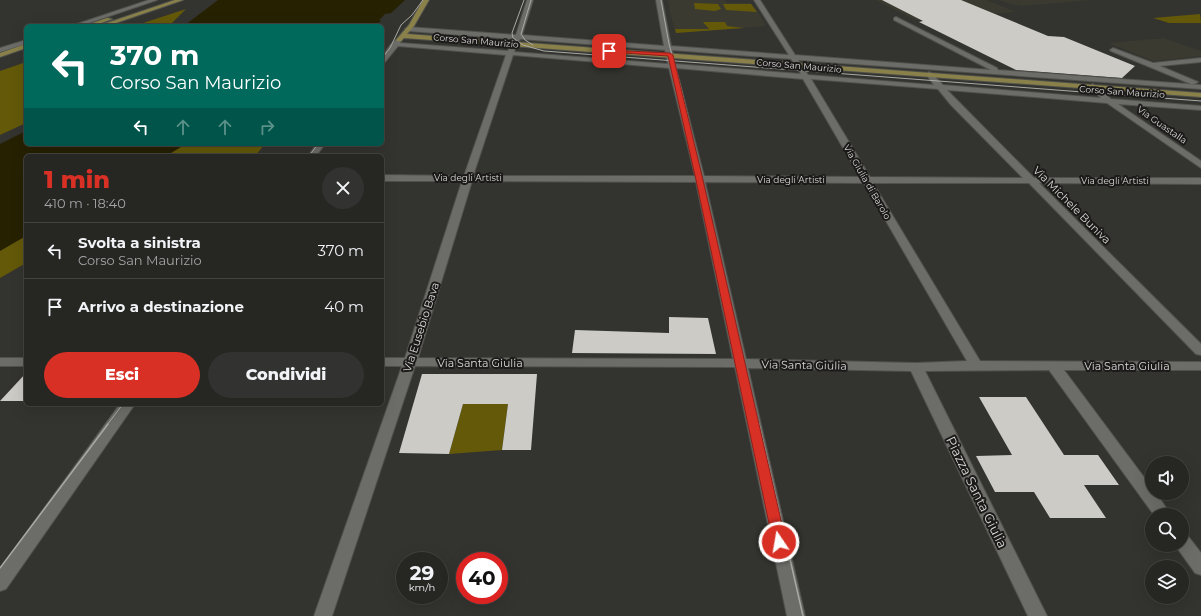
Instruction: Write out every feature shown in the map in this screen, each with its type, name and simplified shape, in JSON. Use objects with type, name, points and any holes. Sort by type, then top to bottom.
[{"type":"main road","points":[[93,24],[165,0]]},
{"type":"main road","points":[[107,24],[180,0]]},
{"type":"main road","points":[[399,40],[408,29],[426,0]]},
{"type":"main road","name":"Corso San Maurizio","points":[[399,40],[444,42],[461,41],[513,49],[796,61],[929,74],[1201,95]]},
{"type":"main road","points":[[0,55],[24,47]]},
{"type":"main road","points":[[0,59],[24,51]]},
{"type":"street","points":[[80,24],[154,0]]},
{"type":"street","name":"Via Eusebio Bava","points":[[517,37],[514,33],[525,0]]},
{"type":"street","name":"Via Eusebio Bava","points":[[323,616],[410,362],[468,178],[517,37],[520,33],[530,0]]},
{"type":"street","points":[[659,0],[668,48],[700,180],[796,616]]},
{"type":"street","name":"Via Giulia di Barolo","points":[[757,0],[806,77],[976,365]]},
{"type":"street","points":[[907,18],[896,19],[1018,81]]},
{"type":"street","name":"Corso San Maurizio","points":[[408,29],[668,48],[796,61],[1000,71],[1201,86]]},
{"type":"street","points":[[384,59],[399,40]]},
{"type":"street","name":"Corso San Maurizio","points":[[399,40],[513,49],[673,66],[1201,108]]},
{"type":"street","points":[[0,50],[24,43]]},
{"type":"street","points":[[1113,50],[1201,86]]},
{"type":"street","points":[[1151,66],[1201,60]]},
{"type":"street","name":"Via Michele Buniva","points":[[929,74],[938,87],[1201,351]]},
{"type":"street","name":"Via Guastalla","points":[[1093,86],[1109,101],[1201,165]]},
{"type":"street","name":"Via degli Artisti","points":[[384,178],[1031,181],[1201,180]]},
{"type":"street","points":[[0,362],[24,362]]},
{"type":"street","name":"Via Santa Giulia","points":[[384,362],[740,363],[916,367],[976,365],[1201,366]]},
{"type":"street","points":[[1053,365],[1158,508]]},
{"type":"street","name":"Piazza Santa Giulia","points":[[916,367],[1038,616]]},
{"type":"street","points":[[0,583],[127,406]]},
{"type":"street","points":[[1189,551],[1201,567]]},
{"type":"shaded area","points":[[218,0],[405,0],[391,13],[385,14],[379,20],[381,21],[377,24],[187,24]]},
{"type":"shaded area","points":[[668,0],[725,0],[727,3],[751,3],[766,26],[676,33]]},
{"type":"shaded area","points":[[875,0],[987,0],[1016,12],[915,20]]},
{"type":"shaded area","points":[[999,0],[1094,0],[1021,6]]},
{"type":"shaded area","points":[[694,3],[718,4],[721,9],[715,11],[695,9]]},
{"type":"shaded area","points":[[723,4],[751,4],[757,12],[726,10]]},
{"type":"shaded area","points":[[186,9],[171,24],[140,24]]},
{"type":"shaded area","points":[[1200,14],[1201,23],[1169,23],[1153,18]]},
{"type":"shaded area","points":[[703,22],[725,22],[727,26],[744,28],[676,33],[675,29],[709,29]]},
{"type":"shaded area","points":[[1164,38],[1201,51],[1201,56],[1154,61],[1108,43]]},
{"type":"shaded area","points":[[24,63],[24,124],[0,135],[0,71]]},
{"type":"shaded area","points":[[24,132],[24,146],[183,146],[169,154],[24,154],[24,237],[0,251],[0,144]]},
{"type":"shaded area","points":[[165,146],[263,146],[257,154],[151,154]]},
{"type":"shaded area","points":[[24,225],[24,264],[0,278],[0,237]]},
{"type":"shaded area","points":[[463,404],[508,404],[502,450],[449,454]]},
{"type":"building","points":[[882,0],[961,0],[1048,36],[1064,37],[1135,66],[1122,78],[1016,70],[919,22],[923,21]]},
{"type":"building","points":[[669,317],[708,318],[716,354],[572,353],[575,330],[669,333]]},
{"type":"building","points":[[422,374],[537,374],[531,450],[502,450],[508,404],[463,404],[449,454],[399,453]]},
{"type":"building","points":[[24,375],[24,401],[0,401]]},
{"type":"building","points":[[979,397],[1026,397],[1064,455],[1098,455],[1119,485],[1084,485],[1106,518],[1050,518],[1034,492],[995,492],[976,456],[1012,455]]},
{"type":"tram line","points":[[384,56],[390,48],[401,25],[412,15],[423,0]]},
{"type":"tram line","points":[[524,0],[512,33],[513,38],[523,45],[544,51],[674,61]]},
{"type":"tram line","points":[[531,0],[521,34],[525,40],[533,45]]},
{"type":"tram line","points":[[661,0],[674,61]]},
{"type":"tram line","points":[[674,61],[1201,101]]},
{"type":"tram line","points":[[674,61],[759,425]]},
{"type":"tram line","points":[[310,154],[316,146]]},
{"type":"tram line","points":[[107,425],[121,406]]},
{"type":"tram line","points":[[0,568],[108,424]]},
{"type":"tram line","points":[[759,424],[803,616]]},
{"type":"route","points":[[609,51],[670,55],[700,180],[779,542]]}]
